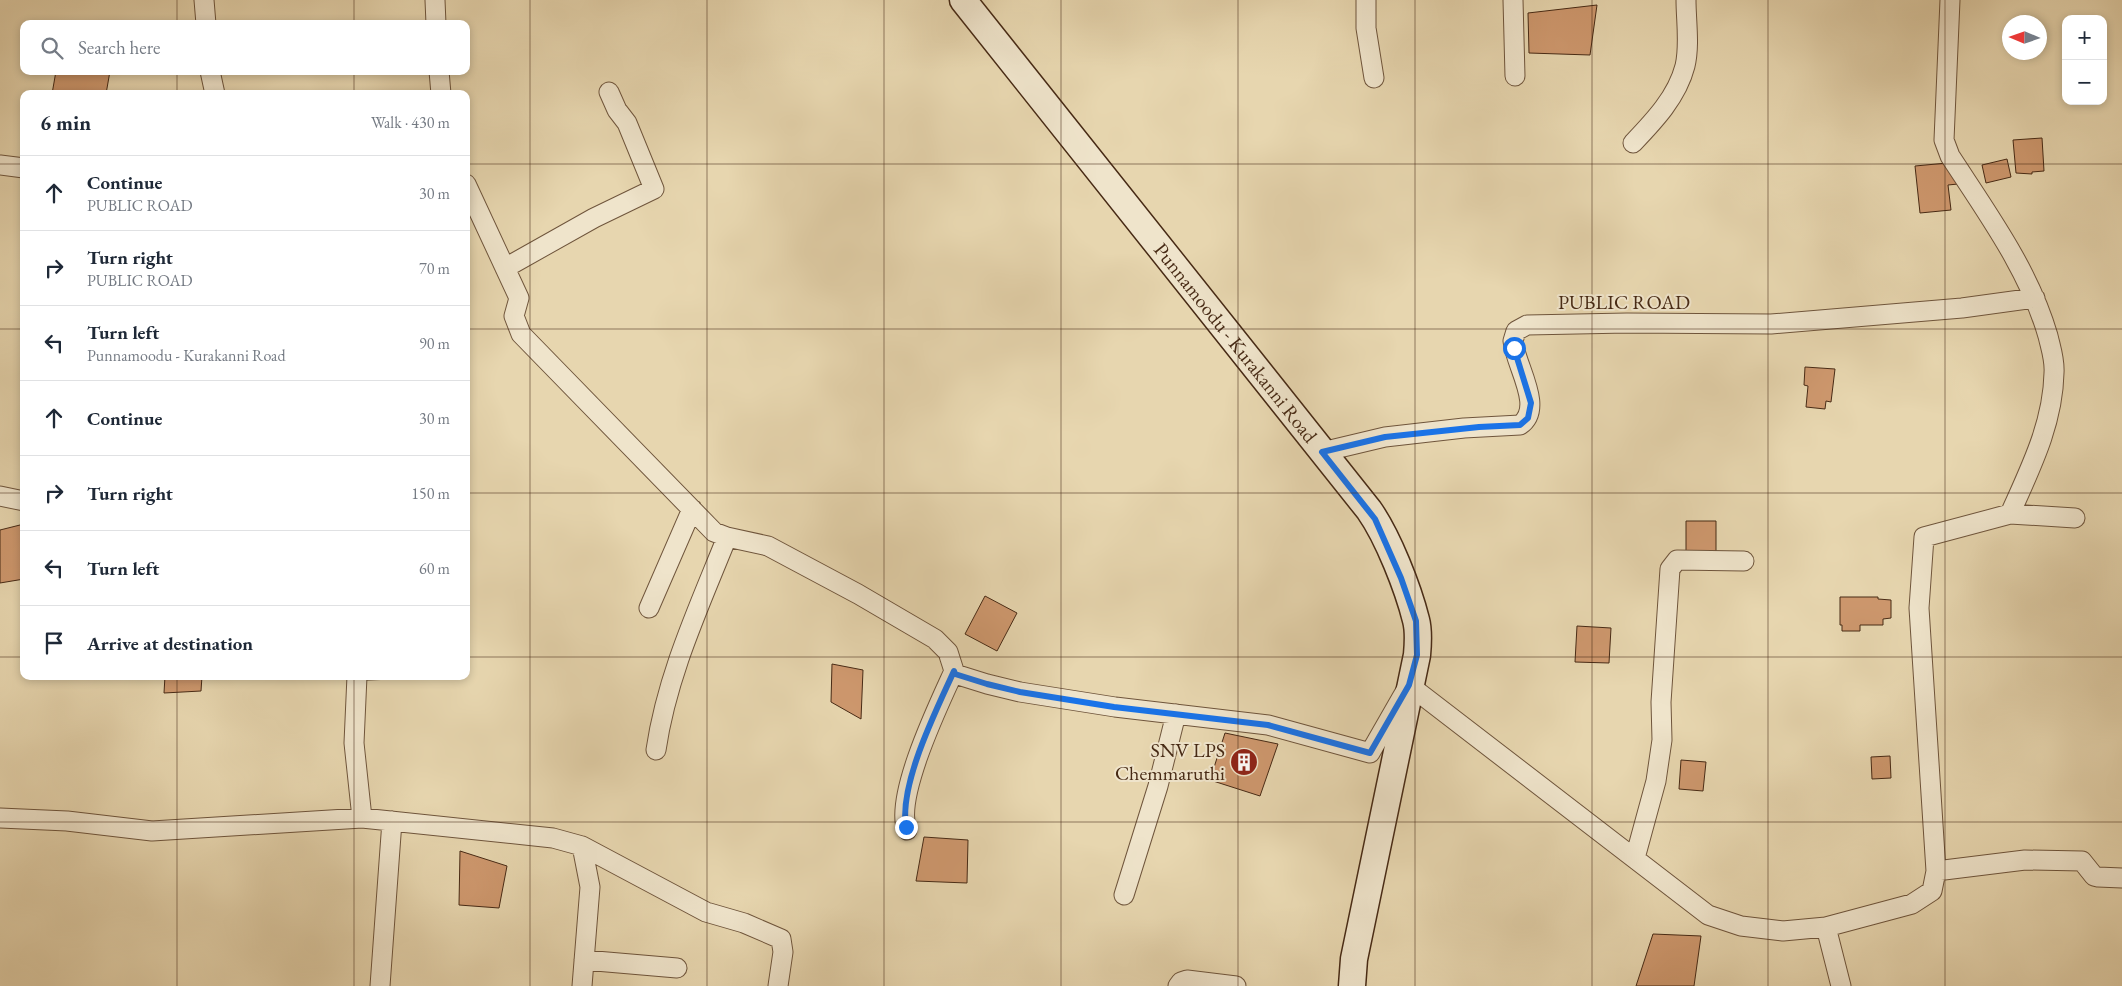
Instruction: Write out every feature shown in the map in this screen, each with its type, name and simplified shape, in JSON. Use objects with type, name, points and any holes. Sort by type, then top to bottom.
[{"type":"main road","name":"Punnamoodu - Kurakanni Road","points":[[963,0],[1375,519],[1401,578],[1416,621],[1418,632],[1417,655],[1409,685],[1354,959],[1352,986]]},
{"type":"street","points":[[204,0],[206,20]]},
{"type":"street","points":[[435,0],[436,20]]},
{"type":"street","points":[[1366,0],[1366,28],[1374,78]]},
{"type":"street","points":[[1513,0],[1514,76]]},
{"type":"street","points":[[1633,143],[1657,118],[1676,90],[1685,66],[1687,45],[1686,0]]},
{"type":"street","points":[[1950,0],[1944,140],[1950,156],[2008,246],[2035,298],[2053,353],[2054,383],[2041,445],[2010,514]]},
{"type":"street","points":[[211,75],[214,90]]},
{"type":"street","points":[[439,75],[441,90]]},
{"type":"street","points":[[505,268],[594,218],[654,189],[627,123],[617,110],[609,92]]},
{"type":"street","points":[[0,165],[20,168]]},
{"type":"street","points":[[470,193],[519,298],[514,316],[520,334],[714,532],[727,537],[768,546],[858,594],[935,639],[948,652],[955,674],[1020,692],[1114,707],[1268,725],[1370,753],[1409,685],[1686,899],[1708,915],[1740,926],[1783,931],[1826,927],[1912,904],[1932,891],[1936,871],[1920,608],[1924,537],[2010,514],[2075,518]]},
{"type":"street","name":"PUBLIC ROAD","points":[[1322,452],[1385,437],[1472,427],[1520,425],[1528,418],[1531,403],[1513,341],[1516,331],[1527,324],[1771,324],[1962,308],[2035,298]]},
{"type":"street","points":[[0,496],[20,500]]},
{"type":"street","points":[[649,608],[692,509]]},
{"type":"street","points":[[656,750],[661,716],[670,682],[727,537]]},
{"type":"street","points":[[1635,858],[1656,781],[1662,740],[1661,702],[1670,569],[1677,560],[1744,561]]},
{"type":"street","points":[[907,830],[904,816],[919,752],[954,671]]},
{"type":"street","points":[[357,680],[354,743],[362,818]]},
{"type":"street","points":[[1124,895],[1158,786],[1176,714]]},
{"type":"street","points":[[0,818],[67,820],[152,831],[362,818],[554,838],[582,846],[706,912],[744,923],[781,939],[783,952],[778,986]]},
{"type":"street","points":[[380,986],[392,821]]},
{"type":"street","points":[[582,846],[590,887],[582,986]]},
{"type":"street","points":[[1936,871],[2025,860],[2082,861],[2094,876],[2122,878]]},
{"type":"street","points":[[1826,927],[1841,986]]},
{"type":"street","points":[[584,960],[677,968]]},
{"type":"street","points":[[1178,986],[1181,982],[1187,980],[1236,986]]},
{"type":"building","points":[[1597,5],[1590,55],[1529,53],[1528,13]]},
{"type":"building","points":[[55,75],[109,75],[107,90],[53,90]]},
{"type":"building","points":[[2042,138],[2044,171],[2032,172],[2032,174],[2016,173],[2013,140]]},
{"type":"building","points":[[2007,159],[2011,177],[1986,183],[1982,165]]},
{"type":"building","points":[[1947,163],[1948,171],[1957,170],[1958,184],[1948,185],[1951,210],[1920,213],[1915,166]]},
{"type":"building","points":[[1805,367],[1835,369],[1831,402],[1826,401],[1825,409],[1806,407],[1808,386],[1804,385]]},
{"type":"building","points":[[1686,521],[1716,521],[1716,554],[1686,554]]},
{"type":"building","points":[[20,525],[20,580],[0,583],[0,530]]},
{"type":"building","points":[[985,596],[1017,613],[997,651],[965,634]]},
{"type":"building","points":[[1840,597],[1878,597],[1878,599],[1891,600],[1891,618],[1883,619],[1883,625],[1860,625],[1860,631],[1842,631],[1842,625],[1840,625]]},
{"type":"building","points":[[1577,626],[1611,628],[1609,663],[1575,662]]},
{"type":"building","points":[[832,664],[863,670],[861,719],[831,702]]},
{"type":"building","points":[[165,680],[202,680],[201,691],[164,693]]},
{"type":"building","name":"SNV LPS Chemmaruthi","points":[[1225,733],[1278,744],[1260,796],[1210,780]]},
{"type":"building","points":[[1890,756],[1891,778],[1872,779],[1871,757]]},
{"type":"building","points":[[1681,760],[1706,762],[1703,791],[1679,789]]},
{"type":"building","points":[[924,837],[968,840],[967,883],[916,881]]},
{"type":"building","points":[[460,851],[507,866],[499,908],[459,905]]},
{"type":"building","points":[[1653,934],[1701,936],[1694,986],[1636,986]]},
{"type":"place","name":"SNV LPS Chemmaruthi","points":[[1244,762]]},
{"type":"route","points":[[906,827],[904,816],[912,775],[919,752],[954,671],[955,674],[1020,692],[1114,707],[1268,725],[1370,753],[1409,685],[1417,655],[1418,632],[1401,578],[1375,519],[1322,452],[1385,437],[1464,428],[1520,425],[1528,418],[1531,403],[1514,348]]}]
